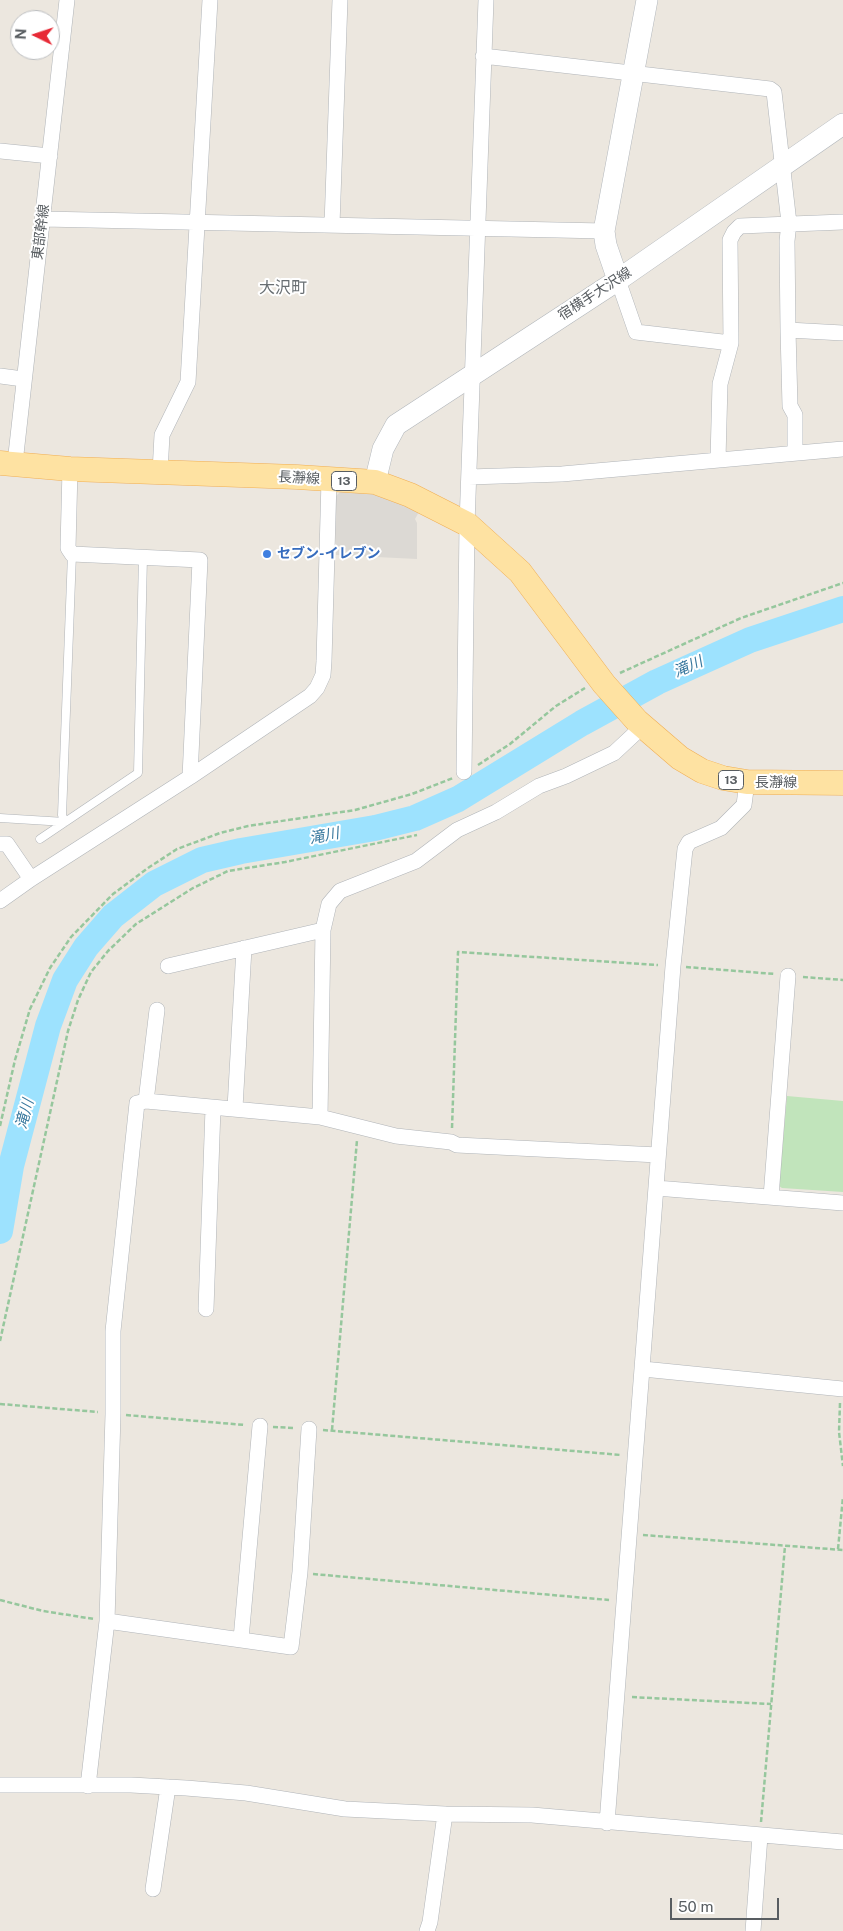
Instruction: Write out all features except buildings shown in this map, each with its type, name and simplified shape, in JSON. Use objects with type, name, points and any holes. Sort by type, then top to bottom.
[{"type":"main road","name":"長瀞線","points":[[7,463],[70,469],[376,482],[410,494],[467,524],[520,572],[603,682]]},
{"type":"main road","name":"13","points":[[603,682],[640,723]]},
{"type":"main road","name":"長瀞線","points":[[640,723],[680,758],[702,771],[723,778],[747,782],[843,783]]},
{"type":"street","name":"東部幹線","points":[[7,463],[23,379],[67,0]]},
{"type":"street","points":[[160,472],[162,435],[188,382],[210,0]]},
{"type":"street","points":[[332,225],[340,0]]},
{"type":"street","points":[[464,772],[467,524],[486,0]]},
{"type":"street","points":[[647,0],[604,230],[606,245],[636,332],[731,342]]},
{"type":"street","points":[[484,56],[770,88],[774,92],[784,165],[789,223],[787,241],[788,330],[790,406],[795,415],[795,452]]},
{"type":"street","name":"宿横手大沢線","points":[[376,482],[383,449],[396,425],[618,280],[843,124]]},
{"type":"street","points":[[0,151],[50,156]]},
{"type":"street","points":[[43,219],[604,230]]},
{"type":"street","points":[[718,459],[720,384],[731,342],[730,240],[734,232],[740,226],[843,222]]},
{"type":"street","points":[[788,330],[843,334]]},
{"type":"street","points":[[0,376],[23,379]]},
{"type":"street","points":[[469,478],[562,474],[843,449]]},
{"type":"street","points":[[70,469],[68,548],[72,554],[200,560],[190,777]]},
{"type":"street","points":[[0,901],[190,777],[310,696],[317,688],[323,675],[330,480]]},
{"type":"street","points":[[320,1117],[322,930],[329,904],[340,891],[416,861],[456,830],[496,812],[539,786],[566,776],[614,753],[640,723]]},
{"type":"street","points":[[607,1823],[615,1697],[630,1534],[673,966],[685,849],[689,842],[721,828],[744,805],[747,782]]},
{"type":"street","points":[[0,844],[6,844],[31,879]]},
{"type":"street","points":[[168,966],[322,930]]},
{"type":"street","points":[[235,1108],[244,948]]},
{"type":"street","points":[[771,1197],[788,976]]},
{"type":"street","points":[[146,1101],[157,1010]]},
{"type":"street","points":[[88,1786],[107,1621],[113,1414],[113,1331],[137,1103],[146,1101],[320,1117],[396,1136],[451,1142],[457,1145],[658,1156]]},
{"type":"street","points":[[206,1309],[213,1108]]},
{"type":"street","points":[[656,1188],[843,1203]]},
{"type":"street","points":[[643,1369],[842,1389]]},
{"type":"street","points":[[241,1639],[260,1426]]},
{"type":"street","points":[[107,1621],[291,1647],[300,1572],[309,1430]]},
{"type":"street","points":[[0,1784],[168,1787],[246,1793],[345,1810],[532,1815],[843,1842]]},
{"type":"street","points":[[153,1889],[168,1787]]},
{"type":"street","points":[[427,1931],[445,1814]]},
{"type":"street","points":[[753,1931],[760,1836]]},
{"type":"lane","points":[[65,822],[62,814],[72,554]]},
{"type":"lane","points":[[40,839],[138,773],[143,557]]},
{"type":"lane","points":[[0,818],[65,822]]},
{"type":"path","points":[[0,1126],[15,1060],[30,1009],[50,968],[71,937],[88,917],[113,894],[148,868],[177,850],[220,833],[248,826],[356,810],[412,794],[464,772],[510,744],[572,696],[741,618],[843,583]]},
{"type":"path","points":[[451,1142],[458,952],[673,966],[843,980]]},
{"type":"path","points":[[332,1430],[358,1126]]},
{"type":"path","points":[[842,1389],[839,1432],[843,1466]]},
{"type":"path","points":[[838,1549],[843,1497]]},
{"type":"path","points":[[630,1534],[843,1550]]},
{"type":"path","points":[[760,1836],[785,1546]]},
{"type":"path","points":[[300,1572],[623,1601]]},
{"type":"path","points":[[0,1600],[43,1611],[107,1621]]},
{"type":"path","points":[[615,1697],[771,1704]]},
{"type":"shaded area","points":[[342,490],[371,493],[420,510],[415,519],[417,523],[417,559],[336,555],[335,497]]},
{"type":"green space","points":[[787,1096],[843,1101],[843,1192],[782,1188],[779,1186]]},
{"type":"waterway","name":"滝川","points":[[0,1231],[11,1166],[48,1026],[65,980],[86,947],[113,916],[154,884],[202,860],[241,851],[375,828],[415,818],[458,799],[582,723],[657,682],[750,640],[843,609]]},
{"type":"place","name":"セブン-イレブン","points":[[267,554]]},
{"type":"district","name":"大沢町","points":[[283,288]]}]
